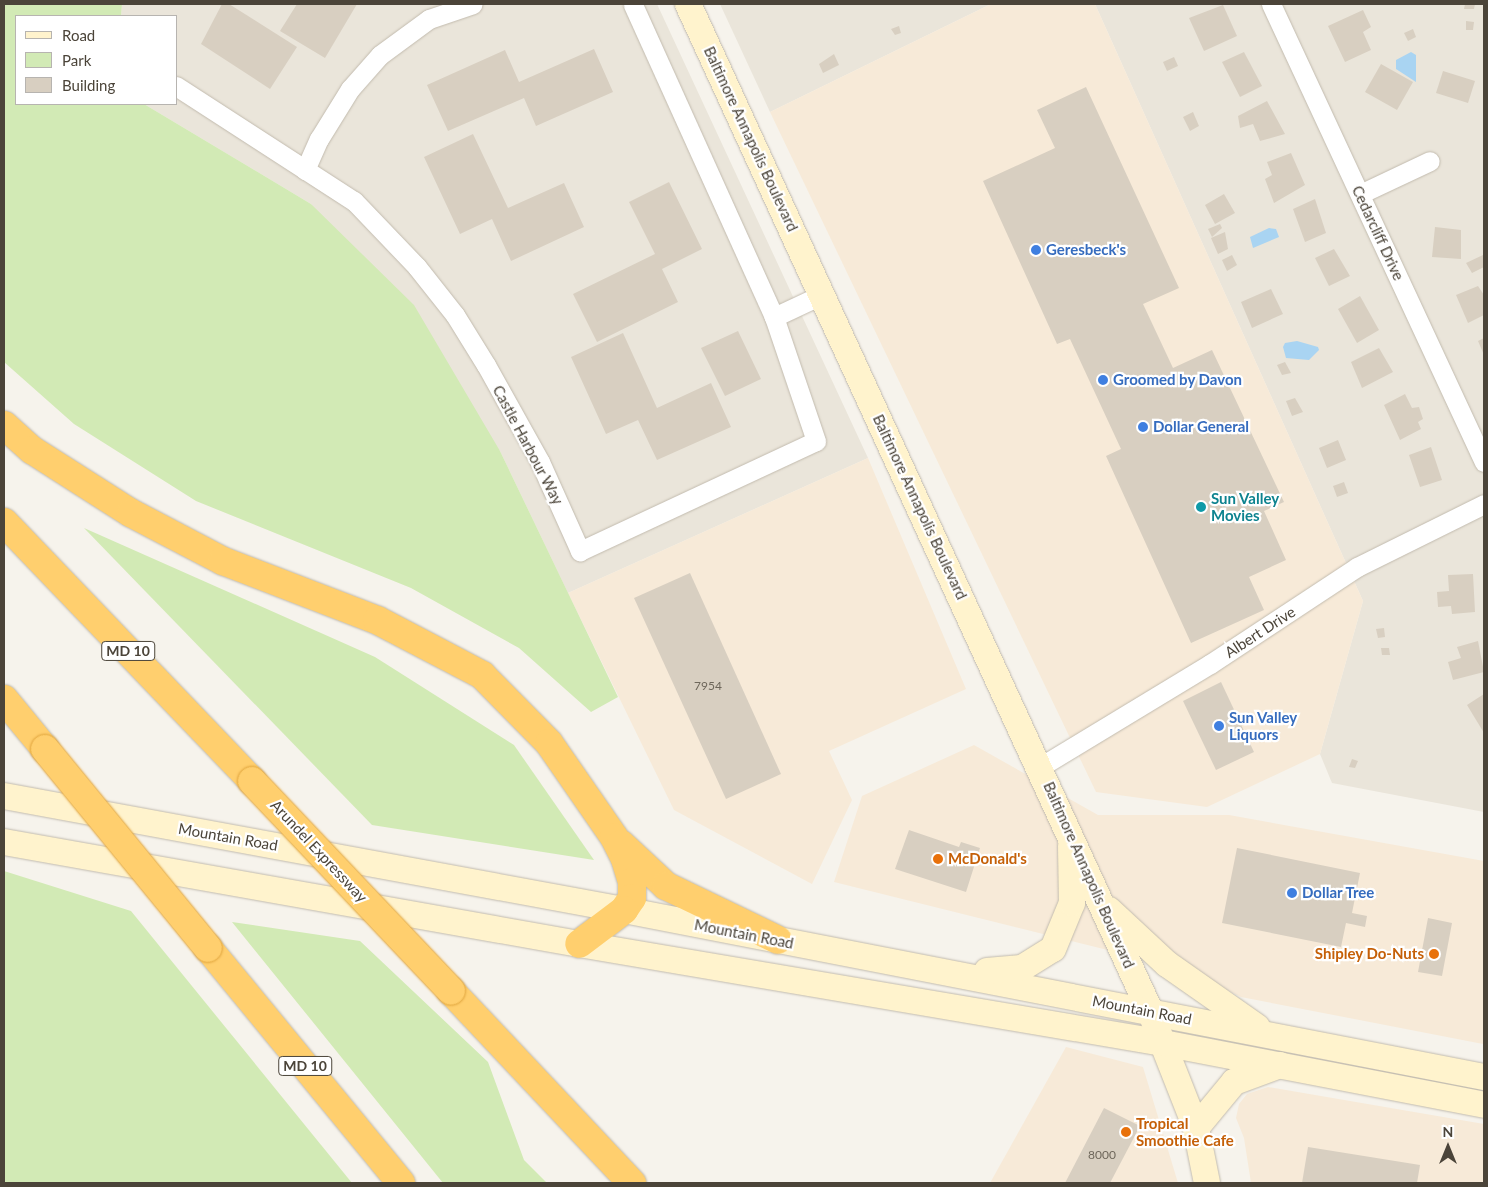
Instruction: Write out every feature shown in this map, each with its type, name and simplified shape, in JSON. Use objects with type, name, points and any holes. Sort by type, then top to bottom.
[{"type":"highway","points":[[4,425],[32,450],[148,522],[223,561],[377,620],[482,675],[549,743],[614,837],[666,886],[778,940]]},
{"type":"highway","name":"Arundel Expressway","points":[[4,522],[632,1183]]},
{"type":"highway","name":"MD 10","points":[[4,699],[401,1183]]},
{"type":"highway","points":[[579,944],[624,910],[632,898],[632,882],[614,837]]},
{"type":"main road","name":"Baltimore Annapolis Boulevard","points":[[688,4],[823,294],[1150,1011],[1196,1128],[1207,1183]]},
{"type":"main road","name":"Mountain Road","points":[[4,796],[624,910],[1484,1077]]},
{"type":"main road","points":[[953,974],[1022,968],[1053,949],[1072,903],[1071,835]]},
{"type":"main road","name":"Mountain Road","points":[[4,842],[579,944],[1163,1043],[1484,1104]]},
{"type":"main road","points":[[1102,903],[1167,964],[1265,1033]]},
{"type":"main road","points":[[1196,1128],[1234,1082],[1280,1065]]},
{"type":"street","points":[[305,170],[319,139],[350,89],[380,55],[429,19],[473,4]]},
{"type":"street","name":"Castle Harbour Way","points":[[178,87],[354,201],[416,267],[455,315],[540,462],[580,550],[816,441],[774,317],[633,4]]},
{"type":"street","name":"Cedarcliff Drive","points":[[1271,4],[1484,462]]},
{"type":"street","points":[[1360,194],[1430,160]]},
{"type":"street","points":[[774,317],[823,294]]},
{"type":"street","name":"Albert Drive","points":[[1040,767],[1210,664],[1357,567],[1484,504]]},
{"type":"shaded area","points":[[122,4],[657,4],[868,458],[568,593],[500,451],[311,204],[146,105],[178,105],[178,15],[121,15]]},
{"type":"shaded area","points":[[720,4],[991,4],[770,112]]},
{"type":"shaded area","points":[[991,4],[1095,4],[1363,601],[1320,754],[1207,807],[1096,792],[770,112]]},
{"type":"shaded area","points":[[1095,4],[1484,4],[1484,812],[1332,783],[1320,754],[1363,601]]},
{"type":"shaded area","points":[[868,458],[966,689],[829,751],[852,800],[812,884],[674,810],[568,593]]},
{"type":"shaded area","points":[[974,745],[1098,815],[1229,815],[1484,861],[1483,1044],[1241,997],[1184,969],[834,882],[862,796]]},
{"type":"shaded area","points":[[1066,1047],[1143,1067],[1178,1183],[990,1183]]},
{"type":"shaded area","points":[[1268,1087],[1484,1124],[1484,1183],[1251,1183],[1244,1138],[1236,1118],[1239,1104],[1247,1094]]},
{"type":"green space","points":[[4,4],[122,4],[121,15],[15,15],[15,105],[146,105],[311,204],[414,305],[500,451],[618,697],[591,712],[519,648],[411,588],[196,501],[74,424],[4,362]]},
{"type":"green space","points":[[84,528],[375,657],[514,745],[594,860],[372,825]]},
{"type":"green space","points":[[4,871],[131,911],[352,1183],[4,1183]]},
{"type":"green space","points":[[232,922],[360,941],[488,1062],[524,1160],[547,1183],[443,1183]]},
{"type":"water","points":[[1411,52],[1416,55],[1416,82],[1396,69],[1396,60]]},
{"type":"water","points":[[1269,228],[1276,229],[1279,237],[1253,248],[1250,237]]},
{"type":"water","points":[[1297,341],[1318,347],[1319,350],[1309,360],[1286,358],[1283,347],[1285,343]]},
{"type":"building","points":[[222,4],[229,4],[297,47],[270,89],[201,44]]},
{"type":"building","points":[[297,4],[357,4],[325,58],[280,31]]},
{"type":"building","points":[[1465,4],[1475,4],[1474,9],[1464,9]]},
{"type":"building","points":[[1223,5],[1237,36],[1204,51],[1189,18]]},
{"type":"building","points":[[1363,10],[1371,27],[1363,32],[1371,50],[1345,62],[1328,26]]},
{"type":"building","points":[[1466,21],[1474,22],[1473,30],[1466,30]]},
{"type":"building","points":[[899,26],[901,33],[895,35],[891,29]]},
{"type":"building","points":[[1413,29],[1416,37],[1408,41],[1404,33]]},
{"type":"building","points":[[594,49],[613,92],[536,126],[524,98],[448,131],[427,85],[505,50],[519,82]]},
{"type":"building","points":[[1244,52],[1262,86],[1240,97],[1222,62]]},
{"type":"building","points":[[834,54],[839,65],[823,73],[819,64]]},
{"type":"building","points":[[1174,57],[1178,66],[1167,71],[1163,62]]},
{"type":"building","points":[[1381,64],[1413,82],[1397,110],[1365,92]]},
{"type":"building","points":[[1443,71],[1475,81],[1468,103],[1436,93]]},
{"type":"building","points":[[1086,87],[1179,288],[1143,304],[1173,368],[1212,350],[1284,502],[1264,511],[1286,560],[1249,577],[1264,610],[1191,643],[1106,456],[1121,449],[1070,339],[1057,344],[983,181],[1055,148],[1037,110]]},
{"type":"building","points":[[1267,101],[1285,134],[1260,141],[1253,124],[1240,128],[1238,116]]},
{"type":"building","points":[[1193,112],[1199,126],[1190,131],[1183,117]]},
{"type":"building","points":[[473,134],[508,208],[564,183],[584,227],[511,261],[492,219],[460,234],[424,157]]},
{"type":"building","points":[[1291,153],[1305,185],[1274,203],[1265,179],[1272,175],[1267,162]]},
{"type":"building","points":[[669,182],[702,249],[662,269],[678,302],[597,342],[573,294],[655,254],[629,202]]},
{"type":"building","points":[[1224,194],[1235,213],[1215,224],[1205,205]]},
{"type":"building","points":[[1315,199],[1326,233],[1305,242],[1293,209]]},
{"type":"building","points":[[1220,224],[1222,228],[1212,237],[1208,229]]},
{"type":"building","points":[[1435,227],[1461,230],[1461,259],[1432,257]]},
{"type":"building","points":[[1225,232],[1228,249],[1218,254],[1211,238]]},
{"type":"building","points":[[1334,249],[1350,276],[1329,286],[1315,258]]},
{"type":"building","points":[[1232,255],[1237,265],[1227,271],[1222,260]]},
{"type":"building","points":[[1483,255],[1484,267],[1472,273],[1466,263]]},
{"type":"building","points":[[1478,286],[1484,295],[1484,315],[1468,323],[1456,295]]},
{"type":"building","points":[[1271,289],[1283,314],[1252,328],[1241,302]]},
{"type":"building","points":[[1360,296],[1379,330],[1357,343],[1338,309]]},
{"type":"building","points":[[738,331],[761,379],[725,396],[701,348]]},
{"type":"building","points":[[623,333],[657,408],[711,383],[731,427],[657,460],[638,420],[606,434],[571,357]]},
{"type":"building","points":[[1484,338],[1484,355],[1478,341]]},
{"type":"building","points":[[1379,348],[1393,372],[1362,388],[1351,362]]},
{"type":"building","points":[[1285,362],[1291,373],[1282,375],[1277,365]]},
{"type":"building","points":[[1405,394],[1412,408],[1419,407],[1423,419],[1418,422],[1421,429],[1400,440],[1384,405]]},
{"type":"building","points":[[1295,398],[1303,412],[1292,416],[1286,401]]},
{"type":"building","points":[[1338,440],[1346,460],[1327,468],[1319,448]]},
{"type":"building","points":[[1431,447],[1442,480],[1420,487],[1409,455]]},
{"type":"building","points":[[1344,482],[1348,493],[1337,497],[1333,486]]},
{"type":"building","points":[[690,573],[781,774],[726,799],[634,598]]},
{"type":"building","points":[[1473,574],[1475,612],[1452,614],[1451,606],[1438,607],[1437,592],[1449,591],[1448,575]]},
{"type":"building","points":[[1384,628],[1385,637],[1378,638],[1376,629]]},
{"type":"building","points":[[1478,641],[1484,672],[1453,680],[1448,662],[1461,658],[1457,647]]},
{"type":"building","points":[[1381,648],[1389,648],[1390,655],[1382,655]]},
{"type":"building","name":"Sun Valley Liquors","points":[[1221,682],[1254,752],[1216,770],[1183,701]]},
{"type":"building","points":[[1484,694],[1484,733],[1467,705]]},
{"type":"building","points":[[1352,759],[1358,761],[1355,768],[1349,767]]},
{"type":"building","name":"McDonald's","points":[[909,830],[959,847],[961,842],[980,848],[966,892],[895,869]]},
{"type":"building","name":"Dollar Tree","points":[[1237,848],[1360,873],[1352,913],[1367,916],[1365,927],[1346,923],[1341,947],[1222,923]]},
{"type":"building","points":[[1428,918],[1452,923],[1442,976],[1418,972]]},
{"type":"building","points":[[1104,1108],[1140,1126],[1110,1183],[1065,1183]]},
{"type":"building","points":[[1308,1147],[1420,1165],[1417,1183],[1302,1183]]},
{"type":"place","name":"Geresbeck's","points":[[1036,250]]},
{"type":"place","name":"Groomed by Davon","points":[[1103,380]]},
{"type":"place","name":"Dollar General","points":[[1143,427]]},
{"type":"place","name":"Sun Valley Movies","points":[[1201,507]]},
{"type":"place","name":"Sun Valley Liquors","points":[[1219,726]]},
{"type":"place","name":"McDonald's","points":[[938,859]]},
{"type":"place","name":"Dollar Tree","points":[[1292,893]]},
{"type":"place","name":"Shipley Do-Nuts","points":[[1434,954]]},
{"type":"place","name":"Tropical Smoothie Cafe","points":[[1126,1132]]}]
